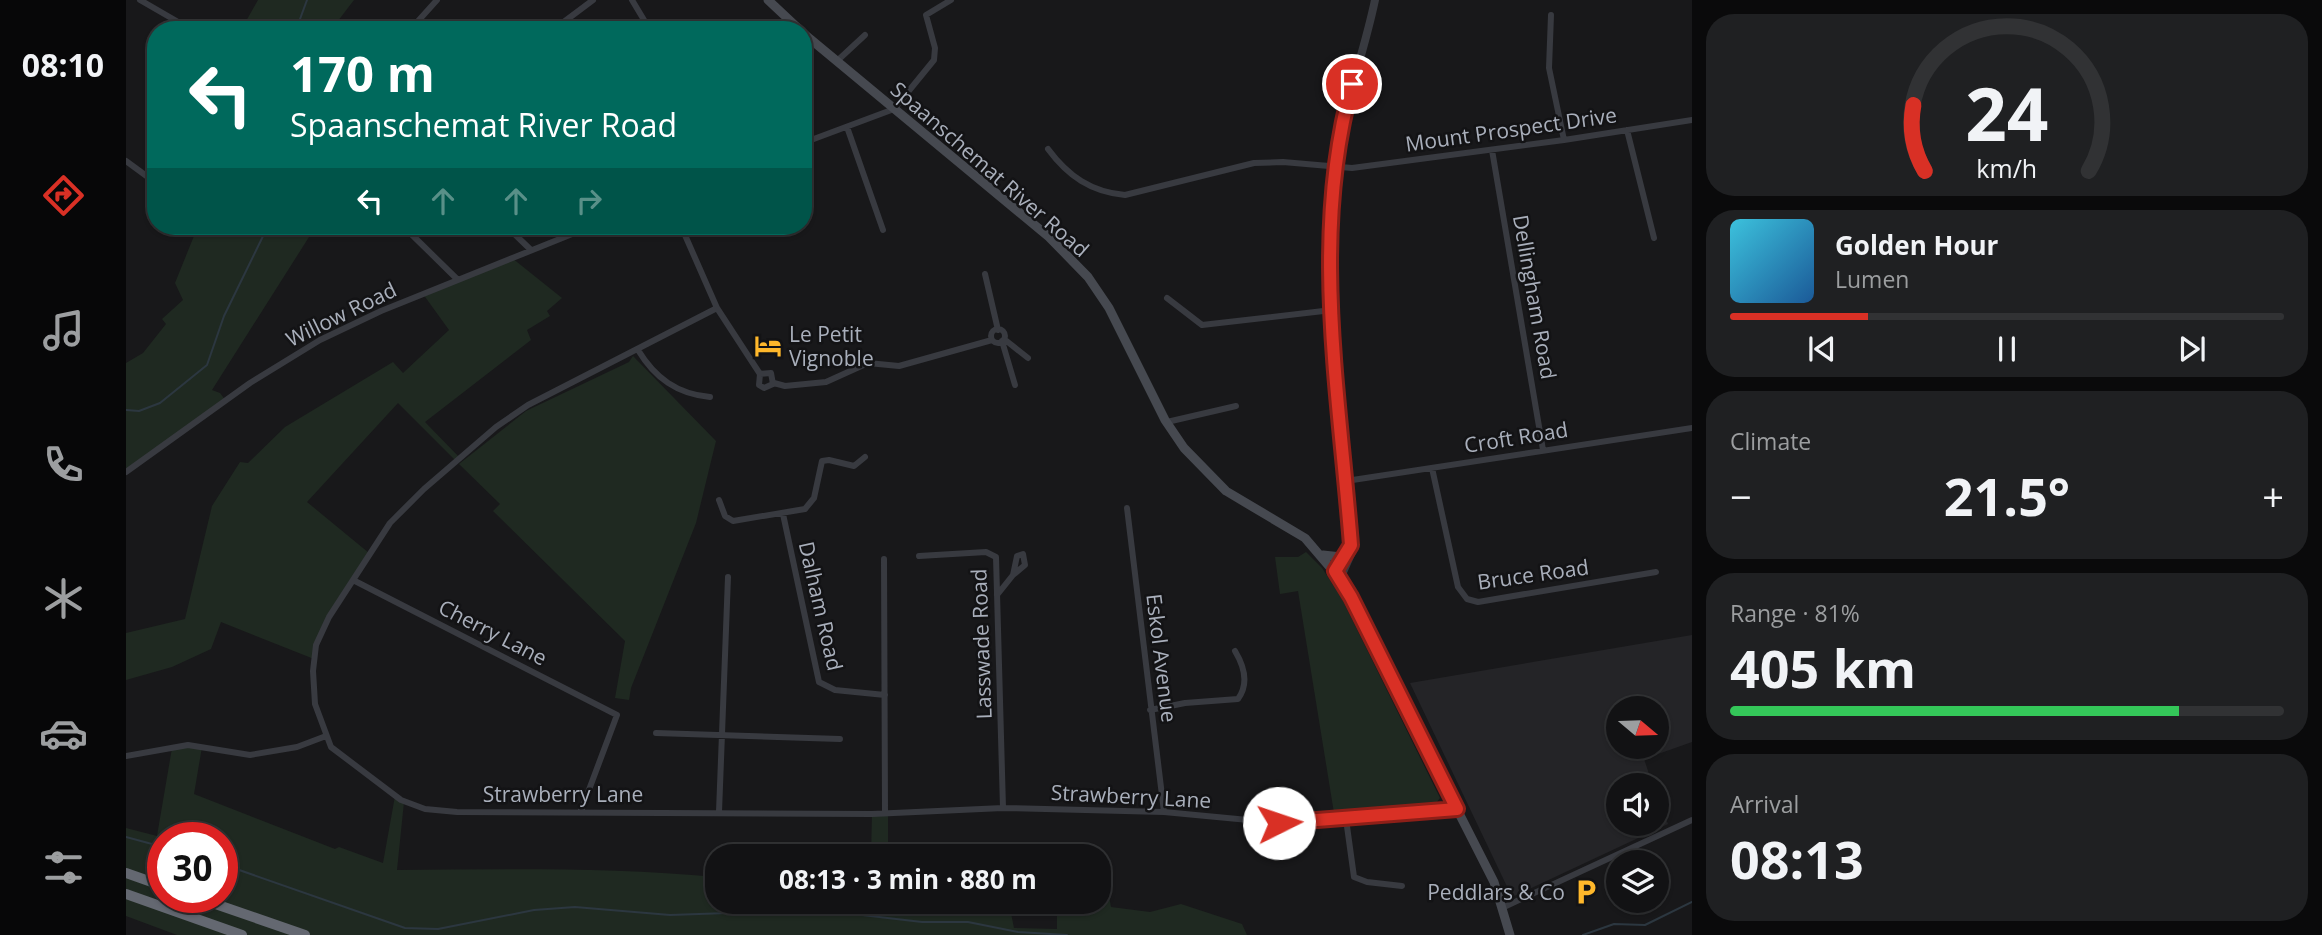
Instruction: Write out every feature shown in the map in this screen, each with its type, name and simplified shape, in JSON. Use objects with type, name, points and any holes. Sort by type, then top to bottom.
[{"type":"highway","points":[[126,873],[147,880]]},
{"type":"highway","points":[[126,894],[242,935]]},
{"type":"highway","points":[[238,912],[305,935]]},
{"type":"main road","name":"Spaanschemat River Road","points":[[768,0],[791,21]]},
{"type":"main road","name":"Spaanschemat River Road","points":[[812,40],[1049,237],[1077,264],[1109,308],[1167,422],[1184,448],[1217,483],[1237,499],[1292,528],[1322,555],[1338,575],[1504,907],[1510,935]]},
{"type":"main road","points":[[1322,555],[1341,556],[1351,545]]},
{"type":"street","points":[[140,0],[176,21]]},
{"type":"street","points":[[418,21],[438,0]]},
{"type":"street","points":[[565,21],[593,0]]},
{"type":"street","points":[[632,0],[645,21]]},
{"type":"street","points":[[812,140],[894,109],[934,60],[934,48],[925,17],[930,10],[951,0]]},
{"type":"street","points":[[1338,575],[1350,562],[1351,545],[1328,246],[1334,168],[1344,114],[1375,0]]},
{"type":"street","points":[[1551,15],[1549,68],[1564,141]]},
{"type":"street","points":[[837,61],[864,35]]},
{"type":"street","name":"Mount Prospect Drive","points":[[1048,149],[1078,180],[1095,189],[1125,195],[1254,163],[1283,162],[1334,168],[1564,141],[1692,120]]},
{"type":"street","points":[[847,127],[883,230]]},
{"type":"street","points":[[1627,130],[1654,238]]},
{"type":"street","name":"Dellingham Road","points":[[1492,149],[1544,450]]},
{"type":"street","points":[[126,162],[147,177]]},
{"type":"street","points":[[412,235],[458,280]]},
{"type":"street","points":[[515,235],[531,250]]},
{"type":"street","name":"Willow Road","points":[[126,472],[250,383],[320,340],[569,235]]},
{"type":"street","points":[[685,235],[717,308],[760,374]]},
{"type":"street","points":[[985,274],[998,330],[1004,334],[1003,340],[1015,384]]},
{"type":"street","points":[[1167,298],[1202,325],[1332,310]]},
{"type":"street","name":"Strawberry Lane","points":[[717,308],[528,405],[496,427],[403,509],[353,580],[321,634],[314,659],[316,704],[326,736],[339,755],[411,805],[457,813],[1003,808],[1164,812],[1279,823],[1457,809]]},
{"type":"street","points":[[992,340],[992,333],[998,330]]},
{"type":"street","points":[[760,374],[757,379],[761,387],[826,382],[868,363],[899,366],[992,340],[1003,340],[1028,358]]},
{"type":"street","points":[[638,350],[648,365],[670,386],[694,395],[709,397]]},
{"type":"street","points":[[760,374],[771,373],[775,384]]},
{"type":"street","points":[[1167,422],[1236,405]]},
{"type":"street","name":"Croft Road","points":[[1346,481],[1692,428]]},
{"type":"street","points":[[719,500],[725,516],[733,521],[783,514],[809,507],[818,487],[822,461],[854,466],[865,457]]},
{"type":"street","name":"Bruce Road","points":[[1432,468],[1458,587],[1467,599],[1478,602],[1656,572]]},
{"type":"street","name":"Eskol Avenue","points":[[1127,508],[1164,812]]},
{"type":"street","name":"Dalham Road","points":[[783,514],[819,681],[835,690],[885,695]]},
{"type":"street","name":"Lasswade Road","points":[[919,556],[993,554],[996,561],[1003,808]]},
{"type":"street","points":[[884,559],[885,811]]},
{"type":"street","points":[[997,595],[1013,575]]},
{"type":"street","points":[[719,812],[728,577]]},
{"type":"street","name":"Cherry Lane","points":[[353,580],[617,715],[580,811]]},
{"type":"street","points":[[1150,710],[1185,703],[1238,699],[1243,691],[1244,678],[1242,662],[1235,651]]},
{"type":"street","points":[[656,733],[840,739]]},
{"type":"street","points":[[126,756],[188,745],[250,755],[297,747],[326,736]]},
{"type":"street","points":[[1346,819],[1354,877],[1367,882],[1402,886]]},
{"type":"street","points":[[1504,907],[1692,820]]},
{"type":"shaded area","points":[[258,0],[354,0],[338,21],[246,21]]},
{"type":"shaded area","points":[[194,235],[310,235],[212,390],[220,393],[226,401],[126,472],[126,363],[143,353],[166,324],[162,319],[183,300],[175,283]]},
{"type":"shaded area","points":[[512,258],[562,298],[547,311],[550,316],[527,330],[531,340],[425,422],[460,458],[456,461],[398,403],[307,502],[369,553],[329,617],[314,659],[221,622],[211,649],[172,667],[126,680],[126,633],[185,619],[212,506],[240,462],[248,463],[285,427],[393,362],[403,373],[449,330],[423,294]]},
{"type":"shaded area","points":[[633,356],[716,441],[696,523],[631,688],[629,700],[615,698],[625,641],[493,511],[500,504],[459,464],[526,411],[629,362]]},
{"type":"shaded area","points":[[1306,552],[1322,568],[1341,597],[1440,798],[1436,803],[1334,813],[1298,591],[1280,594],[1275,557],[1298,557]]},
{"type":"shaded area","points":[[1692,635],[1692,742],[1670,750],[1670,696],[1606,696],[1606,760],[1644,760],[1649,773],[1606,773],[1606,836],[1642,836],[1612,850],[1606,850],[1606,853],[1512,897],[1410,683]]},
{"type":"shaded area","points":[[202,747],[194,794],[335,849],[339,847],[383,863],[395,796],[404,802],[397,870],[597,870],[705,876],[705,914],[1011,914],[1014,928],[1057,929],[1057,914],[1111,914],[1111,907],[1150,912],[1181,904],[1242,924],[1247,935],[177,935],[126,916],[126,828],[147,833],[147,913],[238,913],[238,822],[159,822],[172,748]]},
{"type":"shaded area","points":[[888,811],[888,844],[871,844],[872,814]]},
{"type":"waterway","points":[[299,21],[307,0]]},
{"type":"waterway","points":[[126,410],[139,411],[160,403],[207,365],[224,316],[264,235]]},
{"type":"waterway","points":[[126,837],[147,843]]},
{"type":"waterway","points":[[238,870],[405,928],[438,929],[534,910],[575,907],[670,915],[819,910],[922,922],[968,922],[1018,932],[1067,935]]},
{"type":"waterway","points":[[1583,935],[1614,924],[1645,925],[1692,902]]},
{"type":"place","name":"Le Petit Vignoble","points":[[768,346]]},
{"type":"place","name":"Peddlars & Co","points":[[1586,892]]},
{"type":"route","points":[[1279,823],[1457,809],[1351,597],[1335,571],[1348,554],[1351,545],[1335,370],[1328,246],[1334,168],[1352,84]]}]
